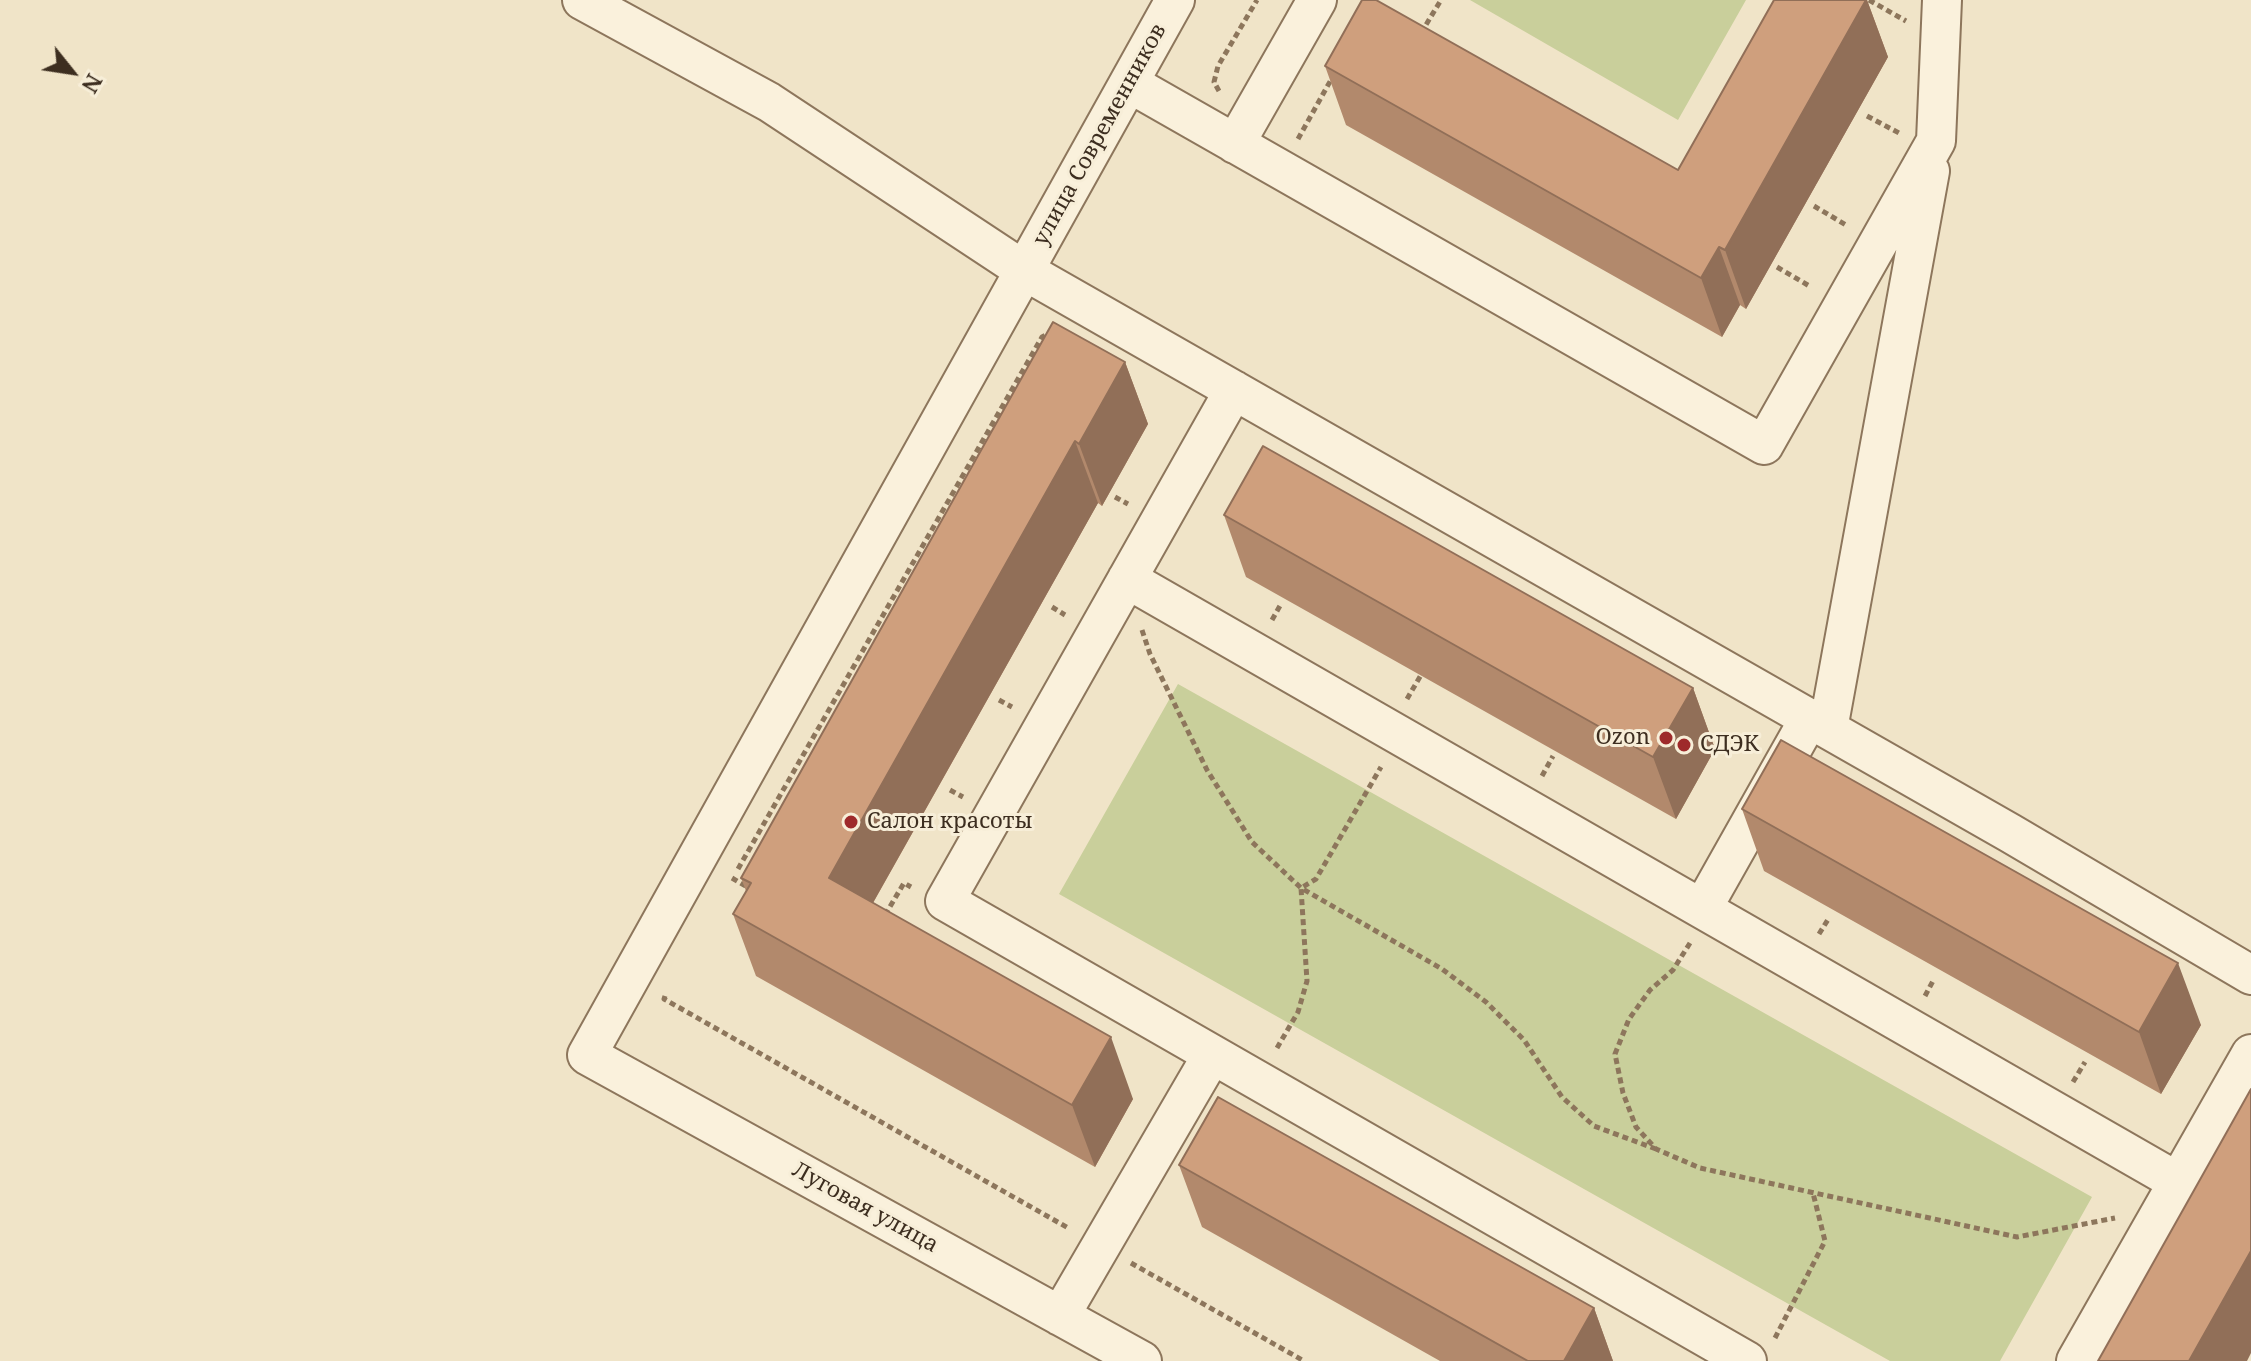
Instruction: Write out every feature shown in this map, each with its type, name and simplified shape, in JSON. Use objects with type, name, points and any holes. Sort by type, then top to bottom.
[{"type":"street","points":[[582,0],[769,102],[1025,271],[1819,724],[2251,975]]},
{"type":"street","name":"улица Современников","points":[[587,1055],[1175,0]]},
{"type":"street","points":[[1244,129],[1317,0]]},
{"type":"street","points":[[1705,910],[1819,724],[1921,139],[1942,0]]},
{"type":"street","points":[[1129,83],[1244,129],[1764,445],[1921,139]]},
{"type":"street","points":[[1234,390],[945,901],[1259,1081],[1708,1352],[1758,1355]]},
{"type":"street","points":[[1127,579],[2178,1182]]},
{"type":"street","points":[[2076,1361],[2251,1054]]},
{"type":"street","name":"Луговая улица","points":[[587,1055],[1142,1361]]},
{"type":"street","points":[[1060,1316],[1212,1055]]},
{"type":"path","points":[[1257,0],[1218,66],[1214,82],[1244,129],[1297,141],[1310,149]]},
{"type":"path","points":[[1418,37],[1441,0]]},
{"type":"path","points":[[1869,0],[1908,23],[1915,31]]},
{"type":"path","points":[[1297,141],[1333,76]]},
{"type":"path","points":[[1867,116],[1921,139]]},
{"type":"path","points":[[1814,206],[1854,229]]},
{"type":"path","points":[[1777,267],[1819,291]]},
{"type":"path","points":[[725,892],[1042,337],[1059,328]]},
{"type":"path","points":[[1004,403],[1017,410]]},
{"type":"path","points":[[1127,579],[1150,654],[1207,770],[1252,842],[1301,888],[1442,969],[1486,1002],[1524,1040],[1562,1097],[1594,1126],[1700,1168],[2017,1237],[2116,1218],[2154,1224]]},
{"type":"path","points":[[1301,888],[1316,879],[1399,735],[1411,711],[1403,706],[1421,675]]},
{"type":"path","points":[[1538,783],[1553,756]]},
{"type":"path","points":[[732,878],[761,894]]},
{"type":"path","points":[[880,923],[904,883],[917,890]]},
{"type":"path","points":[[1259,1081],[1298,1012],[1307,981],[1301,888]]},
{"type":"path","points":[[1656,1149],[1636,1127],[1623,1093],[1615,1054],[1629,1019],[1650,990],[1673,970],[1705,910]]},
{"type":"path","points":[[671,986],[664,999],[1304,1361]]},
{"type":"path","points":[[2069,1088],[2085,1062]]},
{"type":"path","points":[[1758,1355],[1825,1241],[1813,1192]]},
{"type":"green space","points":[[1470,0],[1746,0],[1678,120]]},
{"type":"green space","points":[[1178,684],[2092,1197],[2000,1361],[1890,1361],[1059,894]]},
{"type":"building","points":[[1362,0],[1376,0],[1678,170],[1774,0],[1866,0],[1725,250],[1719,247],[1701,278],[1325,66]]},
{"type":"building","points":[[1053,322],[1125,362],[1079,444],[1075,441],[829,878],[1111,1037],[1072,1105],[733,914],[751,883],[741,878]]},
{"type":"building","points":[[1263,446],[1693,688],[1653,757],[1224,515]]},
{"type":"building","points":[[1781,740],[2178,963],[2139,1032],[1742,809]]},
{"type":"building","points":[[2251,1089],[2251,1251],[2189,1361],[2098,1361]]},
{"type":"building","points":[[1218,1097],[1594,1308],[1564,1361],[1528,1361],[1179,1165]]},
{"type":"place","name":"Ozon","points":[[1666,738]]},
{"type":"place","name":"СДЭК","points":[[1684,745]]},
{"type":"place","name":"Салон красоты","points":[[851,822]]}]
